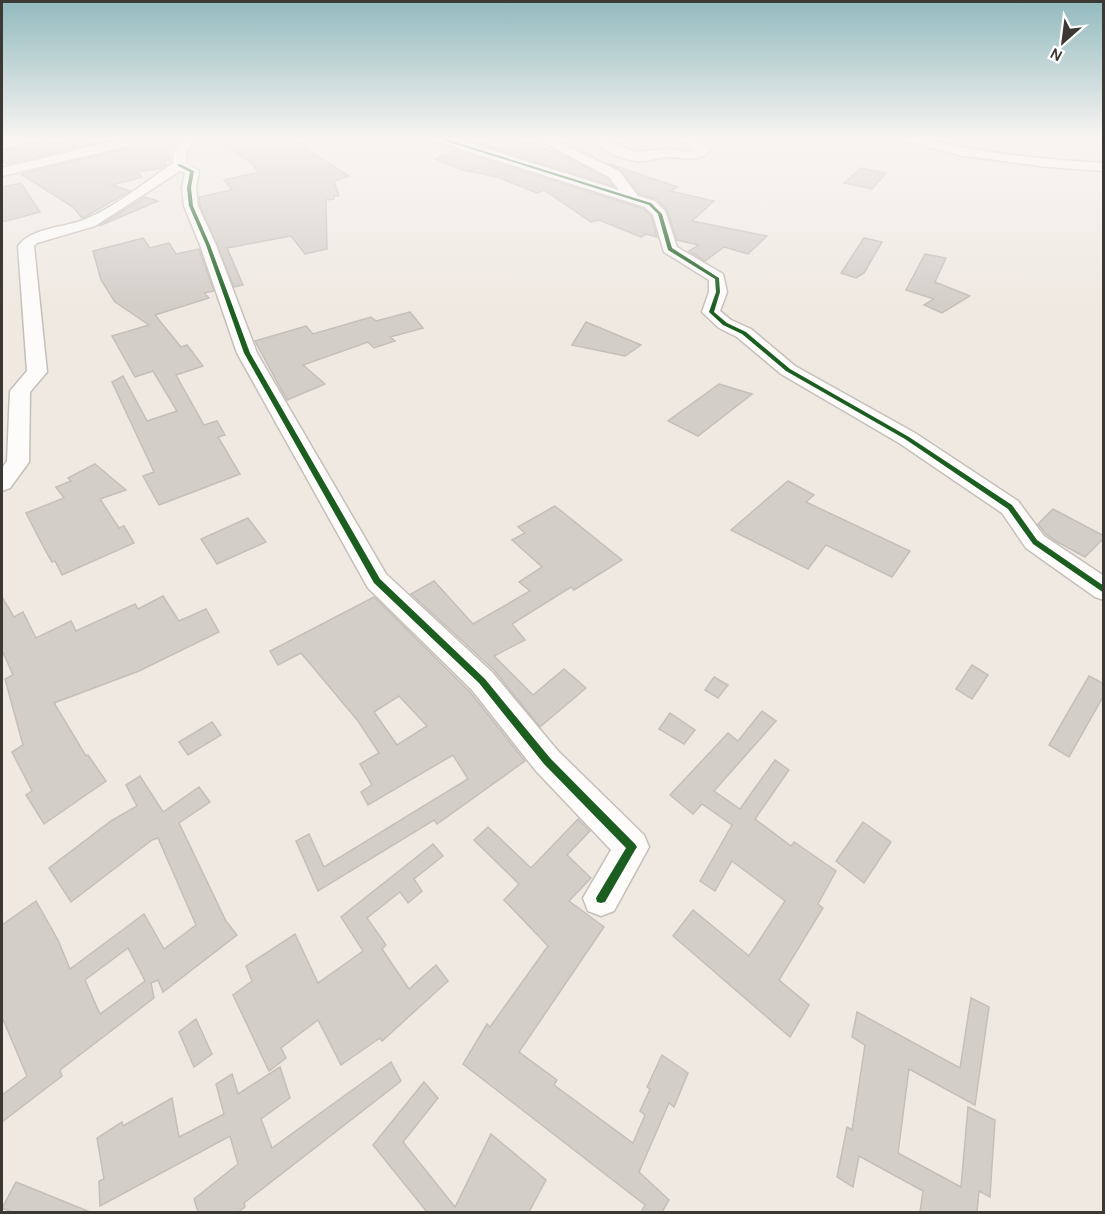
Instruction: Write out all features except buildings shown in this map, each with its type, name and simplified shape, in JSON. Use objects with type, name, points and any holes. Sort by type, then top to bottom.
[{"type":"street","points":[[2,483],[18,462],[20,391],[37,372],[26,246],[31,240],[99,218],[136,194]]},
{"type":"street","points":[[190,194],[191,206],[208,245],[247,353],[376,581],[482,681],[547,762],[632,847],[601,898]]},
{"type":"street","points":[[617,194],[650,204],[660,214],[670,249],[717,278],[718,292],[711,312],[725,324],[744,333],[788,370],[907,438],[1010,507],[1035,542],[1104,590]]},
{"type":"street","points":[[630,194],[634,199]]},
{"type":"cycle path","points":[[190,194],[191,206],[208,245],[247,353],[377,581],[482,681],[547,761],[632,847],[601,898]]},
{"type":"cycle path","points":[[617,194],[650,204],[660,214],[670,249],[717,278],[718,292],[711,312],[725,324],[744,333],[788,370],[907,438],[1010,507],[1035,542],[1104,590]]}]
